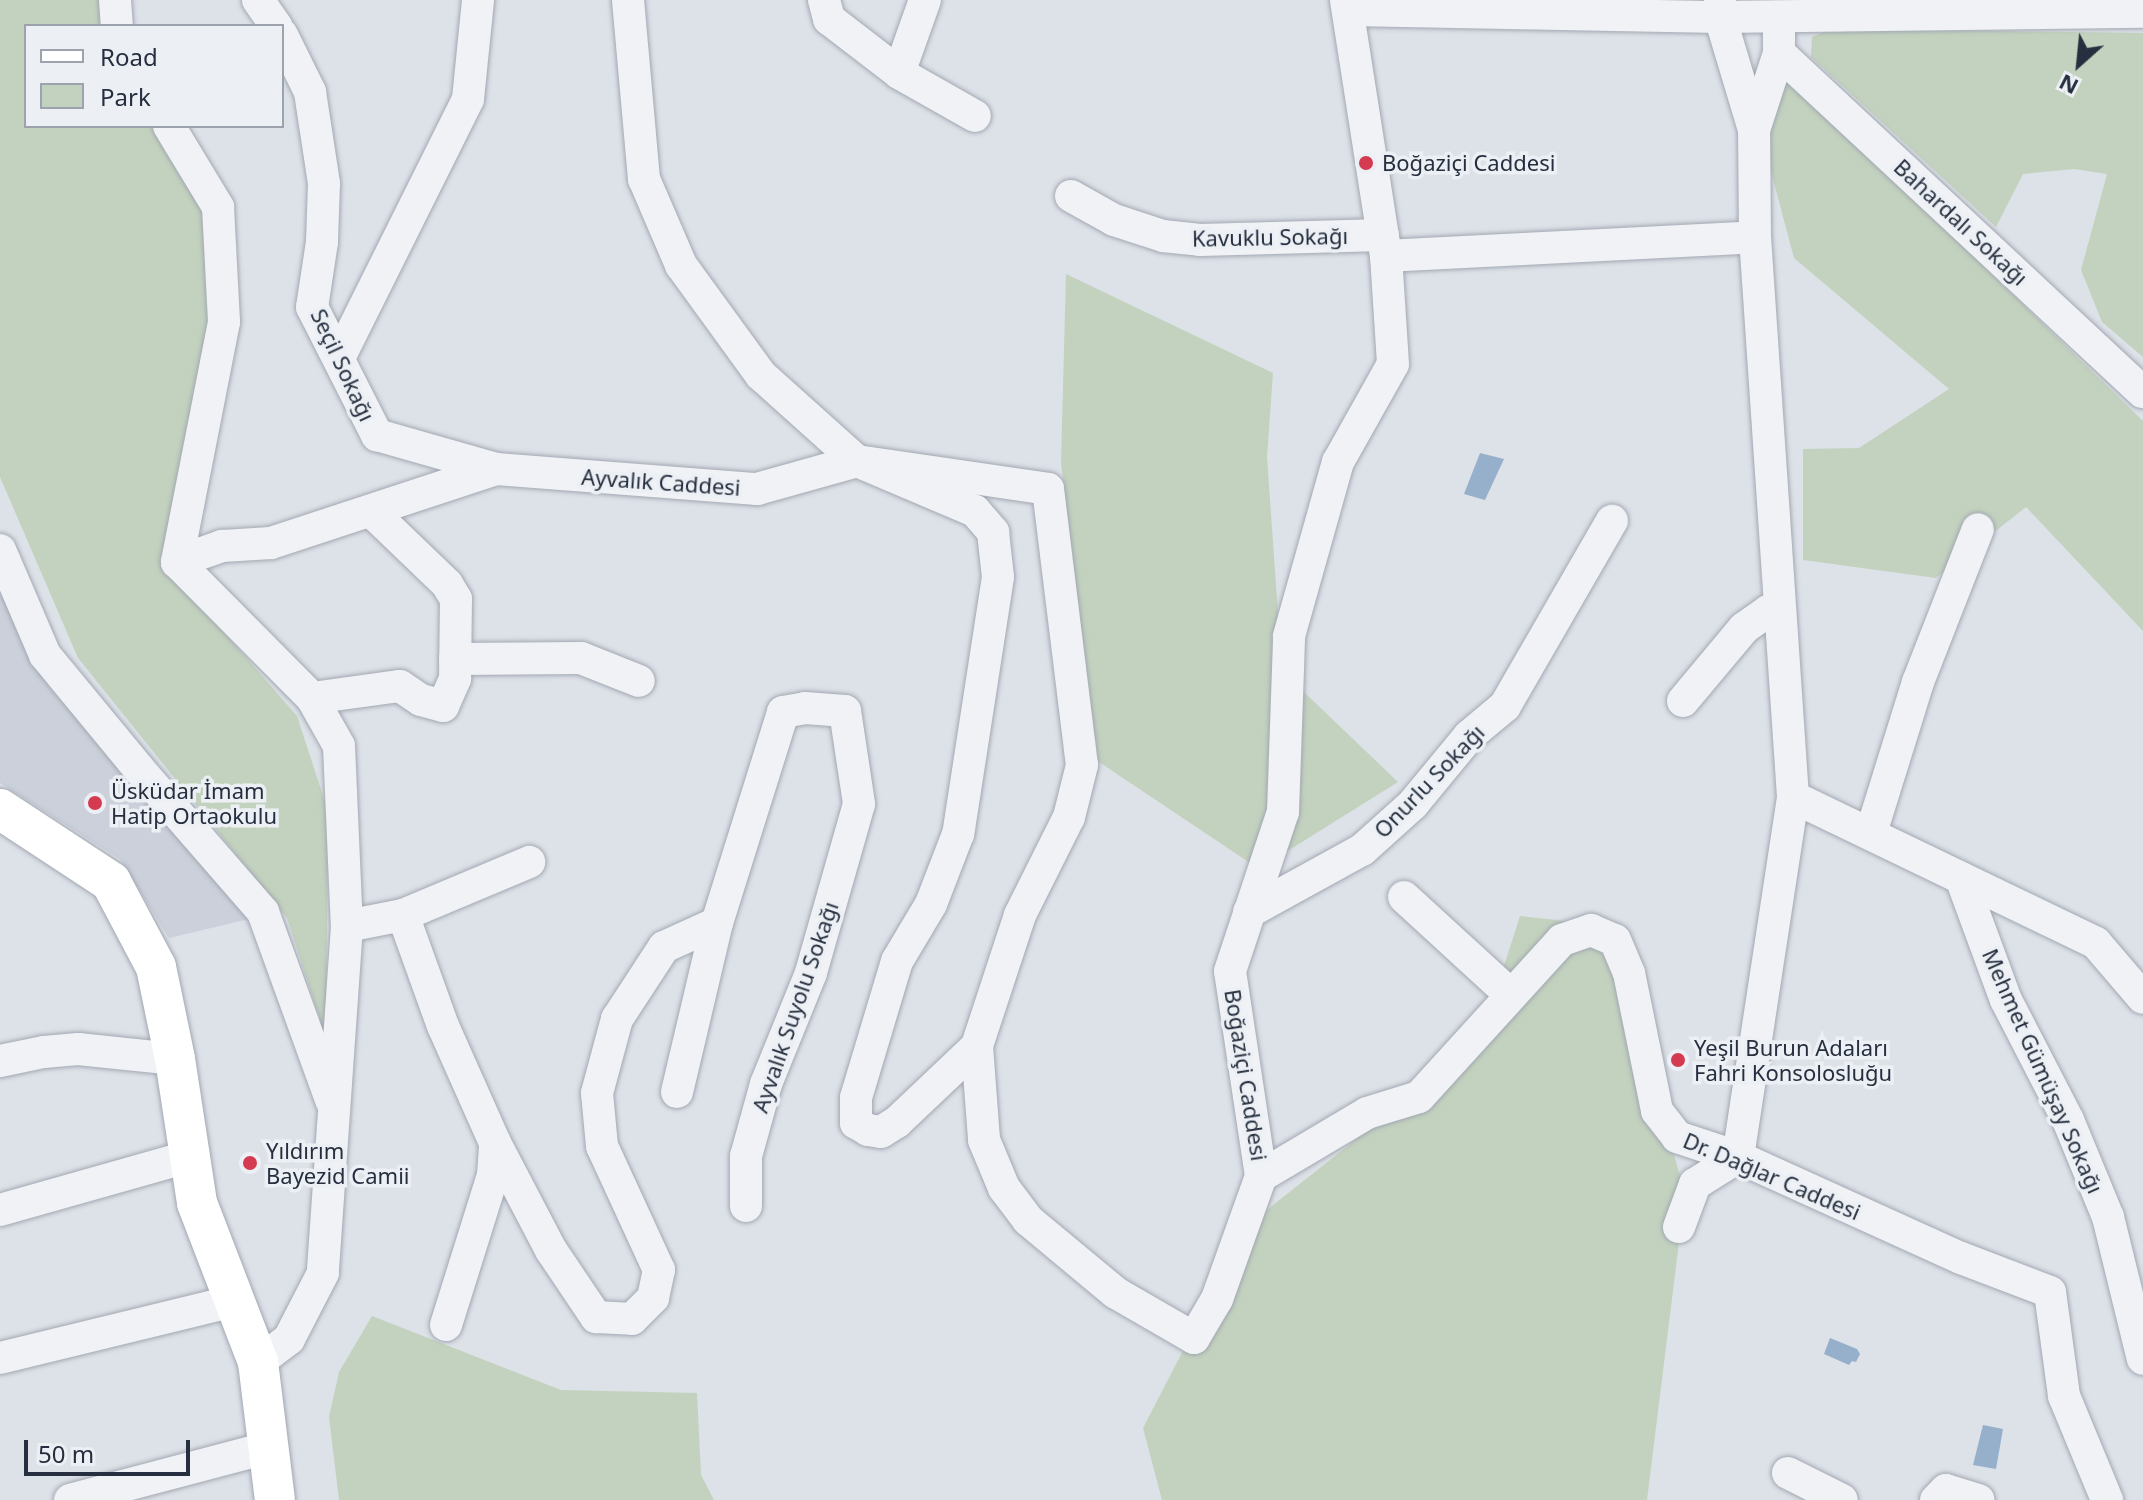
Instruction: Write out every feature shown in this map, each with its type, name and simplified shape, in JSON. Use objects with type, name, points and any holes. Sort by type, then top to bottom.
[{"type":"main road","points":[[0,809],[111,882],[156,967],[175,1059],[197,1203],[258,1362],[275,1500]]},
{"type":"street","points":[[115,0],[117,24]]},
{"type":"street","points":[[258,0],[275,24]]},
{"type":"street","points":[[339,358],[468,99],[478,0]]},
{"type":"street","points":[[628,0],[644,179],[681,265],[761,375],[857,461],[975,511],[993,532],[998,577],[958,834],[931,904],[897,961],[856,1098],[856,1123],[868,1130],[881,1132],[897,1122],[977,1046]]},
{"type":"street","points":[[824,0],[829,19],[899,73],[975,116]]},
{"type":"street","points":[[899,73],[925,0]]},
{"type":"street","points":[[1348,5],[1720,9],[1778,15],[2143,12]]},
{"type":"street","name":"Boğaziçi Caddesi","points":[[1261,1176],[1230,971],[1283,812],[1289,636],[1338,462],[1393,364],[1384,246],[1348,5]]},
{"type":"street","points":[[1679,1227],[1695,1184],[1738,1157],[1793,797],[1755,237],[1754,130],[1720,9]]},
{"type":"street","points":[[1754,130],[1779,53],[1778,15]]},
{"type":"street","name":"Seçil Sokağı","points":[[284,39],[310,92],[324,184],[322,242],[312,307],[377,435],[496,469]]},
{"type":"street","name":"Bahardalı Sokağı","points":[[1779,53],[2143,392]]},
{"type":"street","points":[[170,128],[218,207],[224,322],[177,562],[312,698],[339,746],[347,926],[323,1273],[289,1339],[258,1362]]},
{"type":"street","name":"Kavuklu Sokağı","points":[[1071,196],[1114,220],[1163,236],[1200,240],[1384,246],[1755,237]]},
{"type":"street","points":[[857,461],[1048,489],[1082,765],[1069,817],[1020,915],[977,1046],[984,1140],[1004,1188],[1028,1220],[1116,1293],[1194,1338],[1217,1299],[1261,1176]]},
{"type":"street","name":"Ayvalık Caddesi","points":[[177,562],[222,546],[271,543],[496,469],[757,489],[857,461]]},
{"type":"street","points":[[312,698],[400,686],[421,700],[443,706],[455,679],[456,599],[447,584],[371,511]]},
{"type":"street","name":"Onurlu Sokağı","points":[[1249,912],[1362,850],[1413,804],[1469,736],[1505,706],[1612,521]]},
{"type":"street","points":[[1871,833],[1918,682],[1978,529]]},
{"type":"street","points":[[0,550],[45,655],[263,912],[336,1114]]},
{"type":"street","points":[[1683,701],[1744,628],[1768,611],[1779,610]]},
{"type":"street","points":[[455,659],[581,658],[639,681]]},
{"type":"street","name":"Ayvalık Suyolu Sokağı","points":[[677,1092],[717,923],[783,712],[805,708],[845,711],[859,804],[811,973],[766,1084],[746,1156],[746,1206]]},
{"type":"street","points":[[1793,797],[2096,943],[2143,998]]},
{"type":"street","points":[[347,926],[403,915],[529,862]]},
{"type":"street","name":"Mehmet Gümüşay Sokağı","points":[[1961,878],[2006,1000],[2068,1120],[2108,1217],[2143,1359]]},
{"type":"street","points":[[1404,897],[1510,994]]},
{"type":"street","points":[[403,915],[443,1026],[495,1143],[551,1250],[596,1317],[632,1319],[653,1298],[659,1270],[602,1146],[597,1093],[617,1019],[664,947],[717,923]]},
{"type":"street","name":"Dr. Dağlar Caddesi","points":[[1261,1176],[1367,1113],[1419,1097],[1562,940],[1591,930],[1615,940],[1629,973],[1657,1111],[1677,1137],[1738,1157],[1961,1258],[2050,1292],[2064,1396],[2107,1500]]},
{"type":"street","points":[[0,1061],[78,1049],[175,1059]]},
{"type":"street","points":[[446,1325],[493,1175],[495,1143]]},
{"type":"street","points":[[0,1210],[191,1156]]},
{"type":"street","points":[[0,1358],[234,1301]]},
{"type":"street","points":[[70,1500],[270,1447]]},
{"type":"street","points":[[1788,1473],[1842,1500]]},
{"type":"street","points":[[1936,1500],[1946,1490],[1978,1500]]},
{"type":"shaded area","points":[[0,573],[49,687],[253,918],[169,938],[120,859],[0,783]]},
{"type":"green space","points":[[0,0],[104,0],[102,24],[24,24],[24,128],[156,128],[204,209],[212,322],[167,567],[297,716],[328,811],[326,1038],[287,918],[78,658],[0,477]]},
{"type":"green space","points":[[1830,29],[2143,33],[2143,357],[2102,322],[2081,270],[2107,174],[2074,169],[2023,174],[1996,227],[1811,57],[1812,37]]},
{"type":"green space","points":[[1782,70],[2143,421],[2143,631],[2026,507],[1936,578],[1803,560],[1803,449],[1859,448],[1949,389],[1794,258],[1764,145]]},
{"type":"green space","points":[[1066,274],[1273,373],[1267,457],[1282,671],[1398,782],[1259,869],[1099,762],[1086,686],[1061,462]]},
{"type":"green space","points":[[1520,916],[1611,926],[1685,1194],[1647,1500],[1162,1500],[1143,1428],[1248,1225],[1480,1041]]},
{"type":"green space","points":[[372,1316],[561,1390],[697,1393],[701,1475],[714,1500],[339,1500],[329,1417],[339,1372]]},
{"type":"water","points":[[1480,453],[1504,459],[1485,500],[1464,494]]},
{"type":"water","points":[[1830,1338],[1857,1349],[1860,1354],[1856,1362],[1852,1361],[1849,1365],[1824,1354]]},
{"type":"water","points":[[1983,1425],[2003,1429],[1996,1469],[1973,1465]]},
{"type":"place","name":"Boğaziçi Caddesi","points":[[1366,163]]},
{"type":"place","name":"Üsküdar İmam Hatip Ortaokulu","points":[[95,803]]},
{"type":"place","name":"Yeşil Burun Adaları Fahri Konsolosluğu","points":[[1678,1060]]},
{"type":"place","name":"Yıldırım Bayezid Camii","points":[[250,1163]]}]
